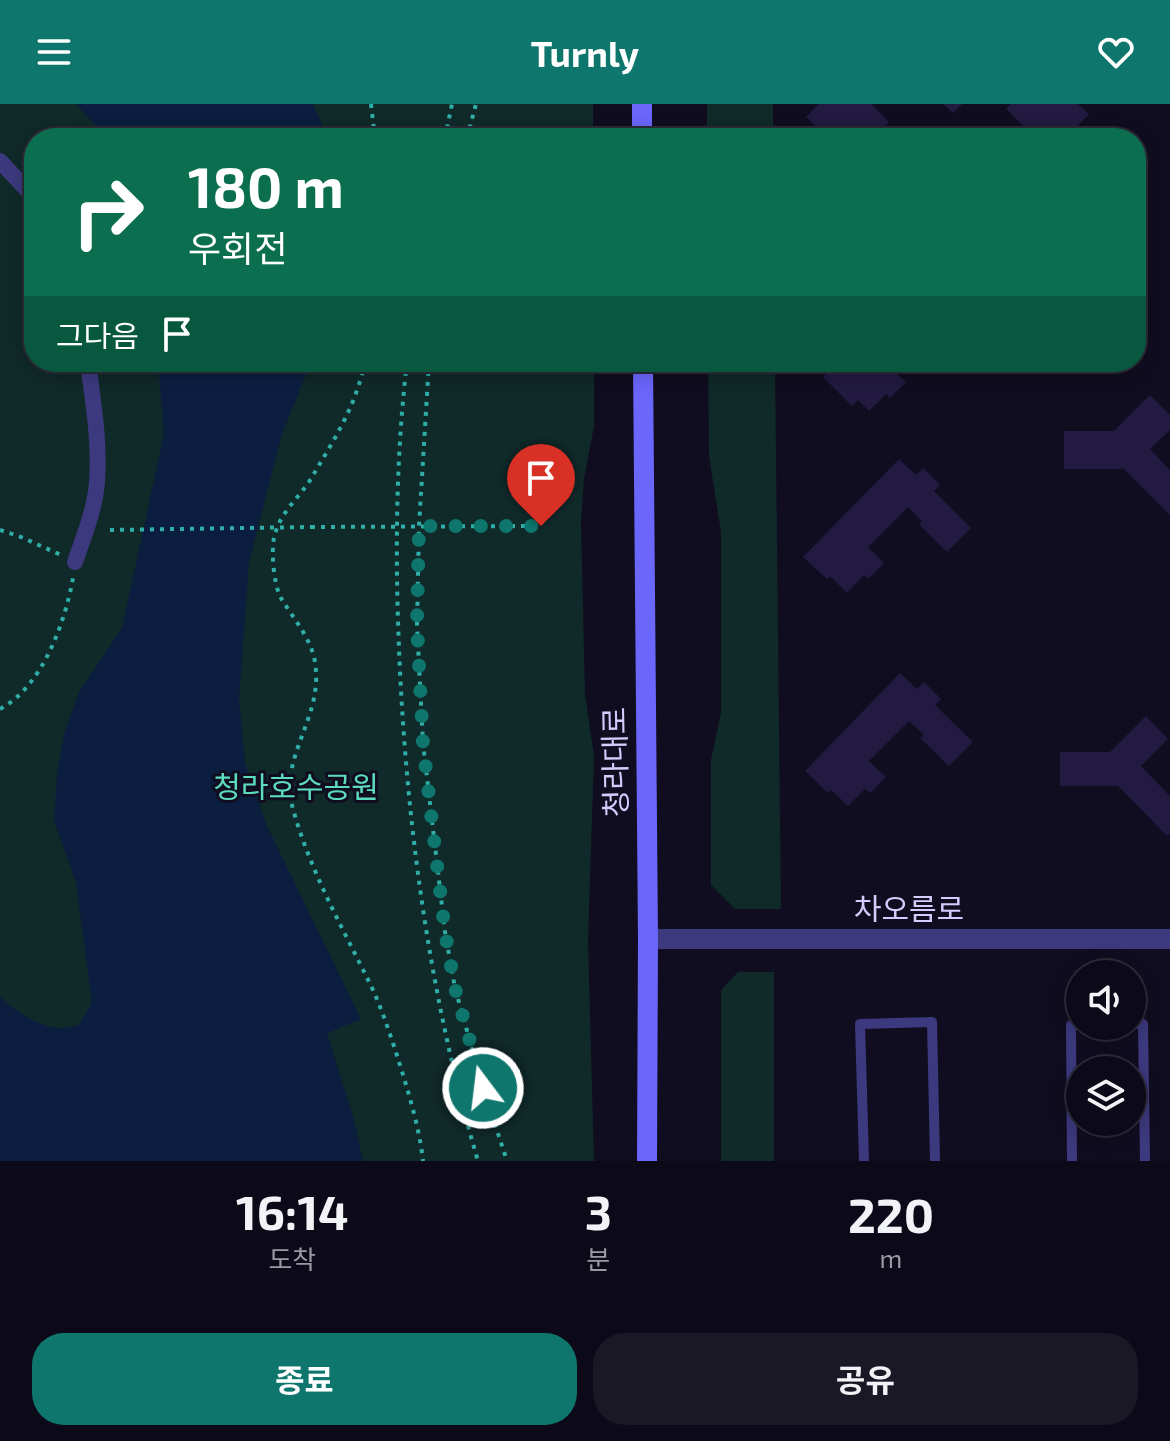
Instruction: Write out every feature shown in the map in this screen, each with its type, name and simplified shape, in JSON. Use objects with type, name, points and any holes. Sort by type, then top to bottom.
[{"type":"main road","points":[[642,104],[642,128]]},
{"type":"main road","name":"청라대로","points":[[643,372],[647,1161]]},
{"type":"street","points":[[0,161],[24,187]]},
{"type":"street","points":[[75,562],[87,529],[97,484],[97,430],[89,372]]},
{"type":"street","name":"차오름로","points":[[648,939],[1170,939]]},
{"type":"lane","points":[[864,1161],[860,1024],[932,1022],[935,1161]]},
{"type":"lane","points":[[1071,1040],[1072,1161]]},
{"type":"lane","points":[[1143,1040],[1145,1161]]},
{"type":"path","points":[[371,104],[374,128]]},
{"type":"path","points":[[447,128],[452,104]]},
{"type":"path","points":[[470,128],[476,104]]},
{"type":"path","points":[[363,372],[350,408],[310,480],[283,513],[274,540],[274,569],[279,594],[301,628],[315,659],[317,689],[312,712],[291,768],[289,790],[320,885],[374,994],[395,1048],[423,1161]]},
{"type":"path","points":[[406,372],[397,526],[398,618],[412,825],[436,987],[478,1161]]},
{"type":"path","points":[[428,372],[419,526],[417,625],[423,743],[445,932],[455,988],[507,1161]]},
{"type":"path","points":[[110,530],[541,526]]},
{"type":"path","points":[[0,530],[75,562]]},
{"type":"path","points":[[0,709],[11,703],[33,681],[56,636],[72,584]]},
{"type":"green space","name":"청라호수공원","points":[[0,104],[593,104],[593,128],[24,128],[24,372],[594,372],[594,426],[584,479],[581,522],[585,693],[594,757],[588,940],[594,1161],[0,1161]]},
{"type":"green space","points":[[707,104],[773,104],[773,128],[707,128]]},
{"type":"green space","points":[[708,372],[775,372],[781,909],[735,909],[711,885],[711,760],[721,713],[721,532],[709,456]]},
{"type":"green space","points":[[738,972],[774,972],[774,1161],[721,1161],[721,990]]},
{"type":"water","points":[[76,104],[313,104],[324,128],[98,128]]},
{"type":"water","points":[[159,372],[307,372],[282,434],[249,562],[239,700],[245,762],[266,824],[361,1019],[327,1033],[354,1120],[363,1161],[0,1161],[0,997],[35,1021],[61,1028],[79,1025],[92,1003],[76,882],[54,821],[57,775],[64,734],[79,692],[122,628],[164,434]]},
{"type":"building","points":[[819,104],[871,104],[889,122],[883,128],[818,128],[806,117]]},
{"type":"building","points":[[943,104],[962,104],[953,113]]},
{"type":"building","points":[[1011,104],[1078,104],[1089,114],[1076,128],[1069,125],[1066,128],[1026,128],[1006,109]]},
{"type":"building","points":[[828,372],[895,372],[906,382],[890,398],[886,394],[869,411],[858,400],[852,406],[823,377]]},
{"type":"building","points":[[1150,395],[1170,415],[1170,430],[1150,449],[1170,470],[1170,515],[1124,469],[1064,469],[1064,431],[1114,431]]},
{"type":"building","points":[[899,459],[916,475],[923,468],[940,485],[934,491],[971,528],[947,552],[919,524],[922,521],[908,507],[868,547],[884,563],[868,579],[864,575],[847,593],[803,557]]},
{"type":"building","points":[[900,673],[917,689],[924,682],[941,699],[935,705],[973,742],[949,766],[920,738],[924,735],[909,721],[869,761],[886,777],[870,793],[865,789],[848,806],[831,790],[828,793],[805,771]]},
{"type":"building","points":[[1146,716],[1168,739],[1141,766],[1170,796],[1170,833],[1167,836],[1118,786],[1060,786],[1060,752],[1110,752]]},
{"type":"route","points":[[483,1088],[455,988],[430,805],[423,743],[417,625],[419,526],[541,526]]}]
